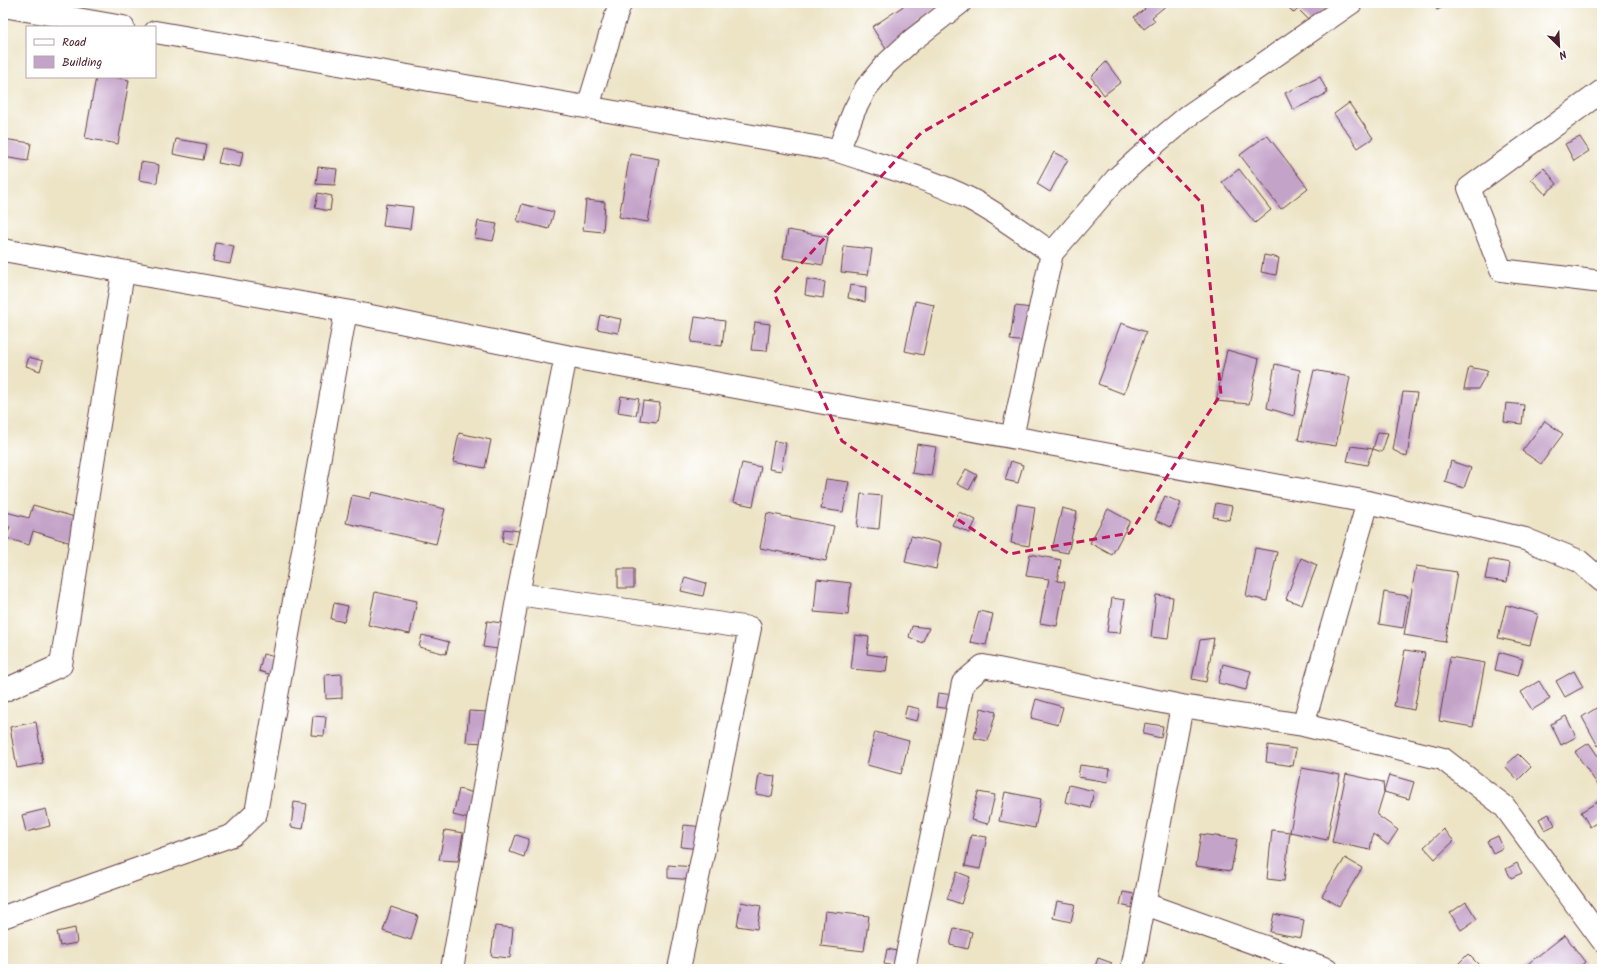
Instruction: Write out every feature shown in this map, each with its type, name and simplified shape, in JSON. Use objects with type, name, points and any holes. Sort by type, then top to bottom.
[{"type":"street","points":[[588,107],[618,8],[621,3]]},
{"type":"street","points":[[838,151],[854,111],[866,88],[885,65],[911,41],[960,3]]},
{"type":"street","points":[[1012,437],[1052,253],[1116,179],[1188,116],[1351,3]]},
{"type":"street","points":[[3,6],[117,26]]},
{"type":"street","points":[[156,32],[838,151],[932,182],[971,199],[1052,253]]},
{"type":"street","points":[[1602,91],[1469,188],[1501,270],[1602,282]]},
{"type":"street","points":[[3,250],[346,311],[566,356],[1368,502],[1525,539],[1579,561],[1602,581]]},
{"type":"street","points":[[3,691],[61,666],[123,272]]},
{"type":"street","points":[[3,917],[233,835],[256,813],[346,311]]},
{"type":"street","points":[[452,969],[518,594],[566,356]]},
{"type":"street","points":[[1303,725],[1368,502]]},
{"type":"street","points":[[518,594],[750,628],[679,969]]},
{"type":"street","points":[[904,969],[963,683],[983,666],[1182,706],[1303,725],[1443,759],[1504,806],[1602,940]]},
{"type":"street","points":[[1132,969],[1182,706]]},
{"type":"street","points":[[1145,904],[1327,969]]},
{"type":"highlighted area","points":[[1059,54],[1202,203],[1221,394],[1130,533],[1009,554],[842,441],[774,293],[921,133]]},
{"type":"building","points":[[908,3],[944,3],[916,22],[919,27],[886,49],[872,27]]},
{"type":"building","points":[[1140,3],[1168,4],[1152,17],[1155,21],[1144,29],[1134,17],[1145,9]]},
{"type":"building","points":[[1284,3],[1331,3],[1311,22],[1298,9],[1294,13]]},
{"type":"building","points":[[1434,3],[1452,3],[1437,10]]},
{"type":"building","points":[[1106,62],[1121,82],[1104,95],[1091,77]]},
{"type":"building","points":[[1320,77],[1328,93],[1293,110],[1285,93]]},
{"type":"building","points":[[96,78],[119,78],[129,80],[118,144],[85,138]]},
{"type":"building","points":[[1349,103],[1373,138],[1358,148],[1334,114]]},
{"type":"building","points":[[1267,135],[1308,188],[1281,209],[1240,155]]},
{"type":"building","points":[[1580,137],[1589,151],[1574,161],[1565,144]]},
{"type":"building","points":[[3,139],[31,143],[28,161],[3,157]]},
{"type":"building","points":[[176,139],[206,144],[203,160],[173,154]]},
{"type":"building","points":[[222,148],[243,152],[240,167],[218,163]]},
{"type":"building","points":[[1054,152],[1068,159],[1050,192],[1037,184]]},
{"type":"building","points":[[630,154],[659,159],[648,222],[619,217]]},
{"type":"building","points":[[141,162],[159,165],[157,183],[139,180]]},
{"type":"building","points":[[318,167],[337,169],[335,185],[316,184]]},
{"type":"building","points":[[1544,168],[1557,184],[1545,194],[1531,179]]},
{"type":"building","points":[[1239,169],[1271,210],[1255,223],[1222,182]]},
{"type":"building","points":[[318,193],[332,196],[330,211],[315,208]]},
{"type":"building","points":[[586,200],[605,202],[603,232],[583,230]]},
{"type":"building","points":[[386,204],[413,207],[410,229],[383,226]]},
{"type":"building","points":[[522,204],[554,212],[549,229],[517,221]]},
{"type":"building","points":[[478,221],[497,224],[493,241],[475,238]]},
{"type":"building","points":[[788,230],[828,237],[823,265],[783,258]]},
{"type":"building","points":[[216,243],[234,246],[230,264],[213,261]]},
{"type":"building","points":[[844,246],[872,249],[868,275],[841,272]]},
{"type":"building","points":[[1264,255],[1279,258],[1276,275],[1261,272]]},
{"type":"building","points":[[807,279],[825,282],[823,298],[805,295]]},
{"type":"building","points":[[850,285],[866,287],[865,302],[848,298]]},
{"type":"building","points":[[915,301],[934,305],[923,355],[905,351]]},
{"type":"building","points":[[1015,306],[1032,308],[1027,342],[1010,340]]},
{"type":"building","points":[[600,315],[621,319],[618,333],[597,329]]},
{"type":"building","points":[[695,317],[725,321],[722,346],[691,342]]},
{"type":"building","points":[[755,322],[770,324],[767,351],[751,350]]},
{"type":"building","points":[[1121,323],[1146,332],[1124,394],[1098,384]]},
{"type":"building","points":[[1227,350],[1259,359],[1249,404],[1216,401]]},
{"type":"building","points":[[29,357],[43,361],[40,371],[26,366]]},
{"type":"building","points":[[1275,364],[1300,370],[1294,416],[1267,408]]},
{"type":"building","points":[[1469,367],[1488,371],[1478,389],[1464,389]]},
{"type":"building","points":[[1314,370],[1350,377],[1336,446],[1298,440]]},
{"type":"building","points":[[1403,392],[1417,393],[1407,457],[1393,450]]},
{"type":"building","points":[[621,396],[639,399],[636,415],[618,412]]},
{"type":"building","points":[[643,401],[660,403],[657,422],[640,420]]},
{"type":"building","points":[[1506,403],[1524,405],[1522,424],[1504,422]]},
{"type":"building","points":[[1545,421],[1563,434],[1541,464],[1522,451]]},
{"type":"building","points":[[1378,432],[1388,433],[1382,452],[1373,449]]},
{"type":"building","points":[[459,433],[491,440],[485,468],[453,462]]},
{"type":"building","points":[[774,441],[786,443],[781,471],[769,469]]},
{"type":"building","points":[[917,444],[936,447],[931,476],[912,473]]},
{"type":"building","points":[[1351,446],[1373,449],[1367,465],[1347,461]]},
{"type":"building","points":[[1011,461],[1023,465],[1018,483],[1005,480]]},
{"type":"building","points":[[1451,461],[1471,468],[1464,488],[1445,482]]},
{"type":"building","points":[[742,463],[761,467],[753,506],[733,502]]},
{"type":"building","points":[[966,469],[977,475],[969,490],[957,484]]},
{"type":"building","points":[[826,479],[849,482],[843,512],[821,509]]},
{"type":"building","points":[[372,492],[445,509],[436,544],[346,523],[352,495],[370,499]]},
{"type":"building","points":[[861,494],[882,496],[879,529],[857,527]]},
{"type":"building","points":[[1165,496],[1181,503],[1171,527],[1155,520]]},
{"type":"building","points":[[1216,503],[1232,506],[1229,520],[1213,517]]},
{"type":"building","points":[[1017,504],[1035,507],[1029,546],[1011,543]]},
{"type":"building","points":[[33,505],[78,518],[71,543],[33,531],[29,545],[6,538],[10,527],[3,525],[6,512],[29,518]]},
{"type":"building","points":[[1062,508],[1077,512],[1068,553],[1052,550]]},
{"type":"building","points":[[1108,509],[1130,521],[1112,555],[1090,543]]},
{"type":"building","points":[[959,512],[976,520],[970,533],[952,525]]},
{"type":"building","points":[[767,513],[834,526],[826,561],[760,548]]},
{"type":"building","points":[[504,529],[519,531],[517,545],[502,542]]},
{"type":"building","points":[[911,536],[941,543],[936,569],[905,562]]},
{"type":"building","points":[[1255,548],[1277,552],[1267,601],[1246,596]]},
{"type":"building","points":[[1030,554],[1061,560],[1057,581],[1065,582],[1057,626],[1040,623],[1049,579],[1026,576]]},
{"type":"building","points":[[1301,558],[1317,565],[1302,605],[1286,599]]},
{"type":"building","points":[[1489,559],[1510,563],[1507,582],[1485,579]]},
{"type":"building","points":[[1416,566],[1457,572],[1445,642],[1404,635]]},
{"type":"building","points":[[618,569],[634,569],[634,588],[618,588]]},
{"type":"building","points":[[685,577],[706,583],[703,596],[681,591]]},
{"type":"building","points":[[817,579],[851,583],[848,615],[814,612]]},
{"type":"building","points":[[375,592],[417,601],[410,634],[368,625]]},
{"type":"building","points":[[1384,592],[1408,596],[1403,628],[1379,624]]},
{"type":"building","points":[[1156,595],[1173,597],[1168,639],[1151,637]]},
{"type":"building","points":[[1112,598],[1125,600],[1120,633],[1107,632]]},
{"type":"building","points":[[334,603],[348,606],[344,622],[331,619]]},
{"type":"building","points":[[1506,605],[1538,614],[1530,645],[1498,638]]},
{"type":"building","points":[[979,611],[993,614],[986,645],[970,642]]},
{"type":"building","points":[[487,621],[502,623],[498,649],[483,647]]},
{"type":"building","points":[[912,626],[929,628],[922,643],[909,637]]},
{"type":"building","points":[[422,635],[449,642],[446,654],[419,647]]},
{"type":"building","points":[[855,635],[869,637],[867,654],[888,657],[886,672],[851,669]]},
{"type":"building","points":[[1214,638],[1206,682],[1192,679],[1200,640]]},
{"type":"building","points":[[1405,650],[1425,653],[1414,710],[1394,706]]},
{"type":"building","points":[[1499,652],[1523,659],[1518,676],[1495,670]]},
{"type":"building","points":[[263,654],[280,658],[275,676],[259,671]]},
{"type":"building","points":[[1450,657],[1485,663],[1473,727],[1439,721]]},
{"type":"building","points":[[1223,664],[1251,671],[1246,690],[1218,683]]},
{"type":"building","points":[[1574,671],[1583,687],[1565,697],[1556,681]]},
{"type":"building","points":[[342,674],[342,698],[326,699],[325,675]]},
{"type":"building","points":[[1539,681],[1550,699],[1532,710],[1521,692]]},
{"type":"building","points":[[938,693],[954,695],[952,709],[936,707]]},
{"type":"building","points":[[1036,699],[1063,707],[1058,725],[1031,718]]},
{"type":"building","points":[[907,706],[920,709],[917,721],[904,718]]},
{"type":"building","points":[[1598,707],[1602,715],[1602,743],[1598,746],[1582,717]]},
{"type":"building","points":[[981,708],[996,712],[988,741],[974,738]]},
{"type":"building","points":[[469,711],[488,712],[485,743],[466,742]]},
{"type":"building","points":[[313,716],[326,717],[324,736],[311,735]]},
{"type":"building","points":[[1566,716],[1576,737],[1561,745],[1551,724]]},
{"type":"building","points":[[36,722],[43,763],[17,768],[10,727]]},
{"type":"building","points":[[1145,723],[1163,726],[1161,738],[1143,734]]},
{"type":"building","points":[[875,732],[909,741],[901,774],[867,765]]},
{"type":"building","points":[[1589,743],[1602,762],[1602,786],[1600,788],[1575,752]]},
{"type":"building","points":[[1268,745],[1296,749],[1293,766],[1266,762]]},
{"type":"building","points":[[1518,754],[1531,767],[1518,780],[1505,766]]},
{"type":"building","points":[[1080,765],[1110,769],[1108,782],[1078,777]]},
{"type":"building","points":[[1302,768],[1340,775],[1327,840],[1290,832]]},
{"type":"building","points":[[759,774],[775,776],[772,797],[756,794]]},
{"type":"building","points":[[1346,774],[1383,782],[1384,792],[1377,815],[1398,830],[1388,845],[1373,834],[1370,850],[1332,842]]},
{"type":"building","points":[[1389,775],[1414,782],[1409,799],[1384,792]]},
{"type":"building","points":[[1069,785],[1094,791],[1090,808],[1065,802]]},
{"type":"building","points":[[459,789],[474,793],[469,819],[453,815]]},
{"type":"building","points":[[978,792],[995,795],[988,824],[971,820]]},
{"type":"building","points":[[1005,792],[1041,799],[1035,828],[999,821]]},
{"type":"building","points":[[1602,799],[1602,819],[1590,827],[1581,812]]},
{"type":"building","points":[[294,802],[307,804],[303,829],[291,827]]},
{"type":"building","points":[[46,809],[50,826],[26,832],[22,815]]},
{"type":"building","points":[[1549,814],[1555,825],[1545,830],[1539,819]]},
{"type":"building","points":[[684,825],[704,827],[701,849],[681,847]]},
{"type":"building","points":[[1443,829],[1454,841],[1435,859],[1424,847]]},
{"type":"building","points":[[445,830],[463,833],[458,861],[439,860]]},
{"type":"building","points":[[1272,830],[1290,832],[1284,881],[1267,879]]},
{"type":"building","points":[[1201,834],[1237,839],[1231,871],[1196,866]]},
{"type":"building","points":[[516,835],[529,839],[524,857],[510,852]]},
{"type":"building","points":[[971,835],[987,837],[980,869],[965,866]]},
{"type":"building","points":[[1498,836],[1503,848],[1493,853],[1487,841]]},
{"type":"building","points":[[1345,858],[1362,868],[1339,906],[1322,896]]},
{"type":"building","points":[[1517,863],[1522,873],[1511,878],[1506,869]]},
{"type":"building","points":[[668,865],[694,867],[693,880],[668,878]]},
{"type":"building","points":[[957,872],[970,877],[961,904],[947,899]]},
{"type":"building","points":[[1123,892],[1140,895],[1137,909],[1120,905]]},
{"type":"building","points":[[1057,901],[1075,904],[1071,922],[1053,918]]},
{"type":"building","points":[[741,902],[761,906],[757,929],[737,926]]},
{"type":"building","points":[[1466,902],[1477,919],[1461,930],[1450,913]]},
{"type":"building","points":[[391,907],[418,916],[411,940],[383,931]]},
{"type":"building","points":[[825,911],[869,916],[864,951],[821,946]]},
{"type":"building","points":[[1274,914],[1304,920],[1301,938],[1270,932]]},
{"type":"building","points":[[495,926],[513,928],[510,958],[491,956]]},
{"type":"building","points":[[75,928],[77,943],[60,946],[57,932]]},
{"type":"building","points":[[954,928],[972,932],[968,949],[950,945]]},
{"type":"building","points":[[1565,935],[1585,962],[1577,969],[1521,969]]},
{"type":"building","points":[[887,949],[902,952],[900,967],[884,964]]},
{"type":"building","points":[[1468,954],[1483,969],[1453,969]]},
{"type":"building","points":[[1098,958],[1112,963],[1109,969],[1094,969]]}]
